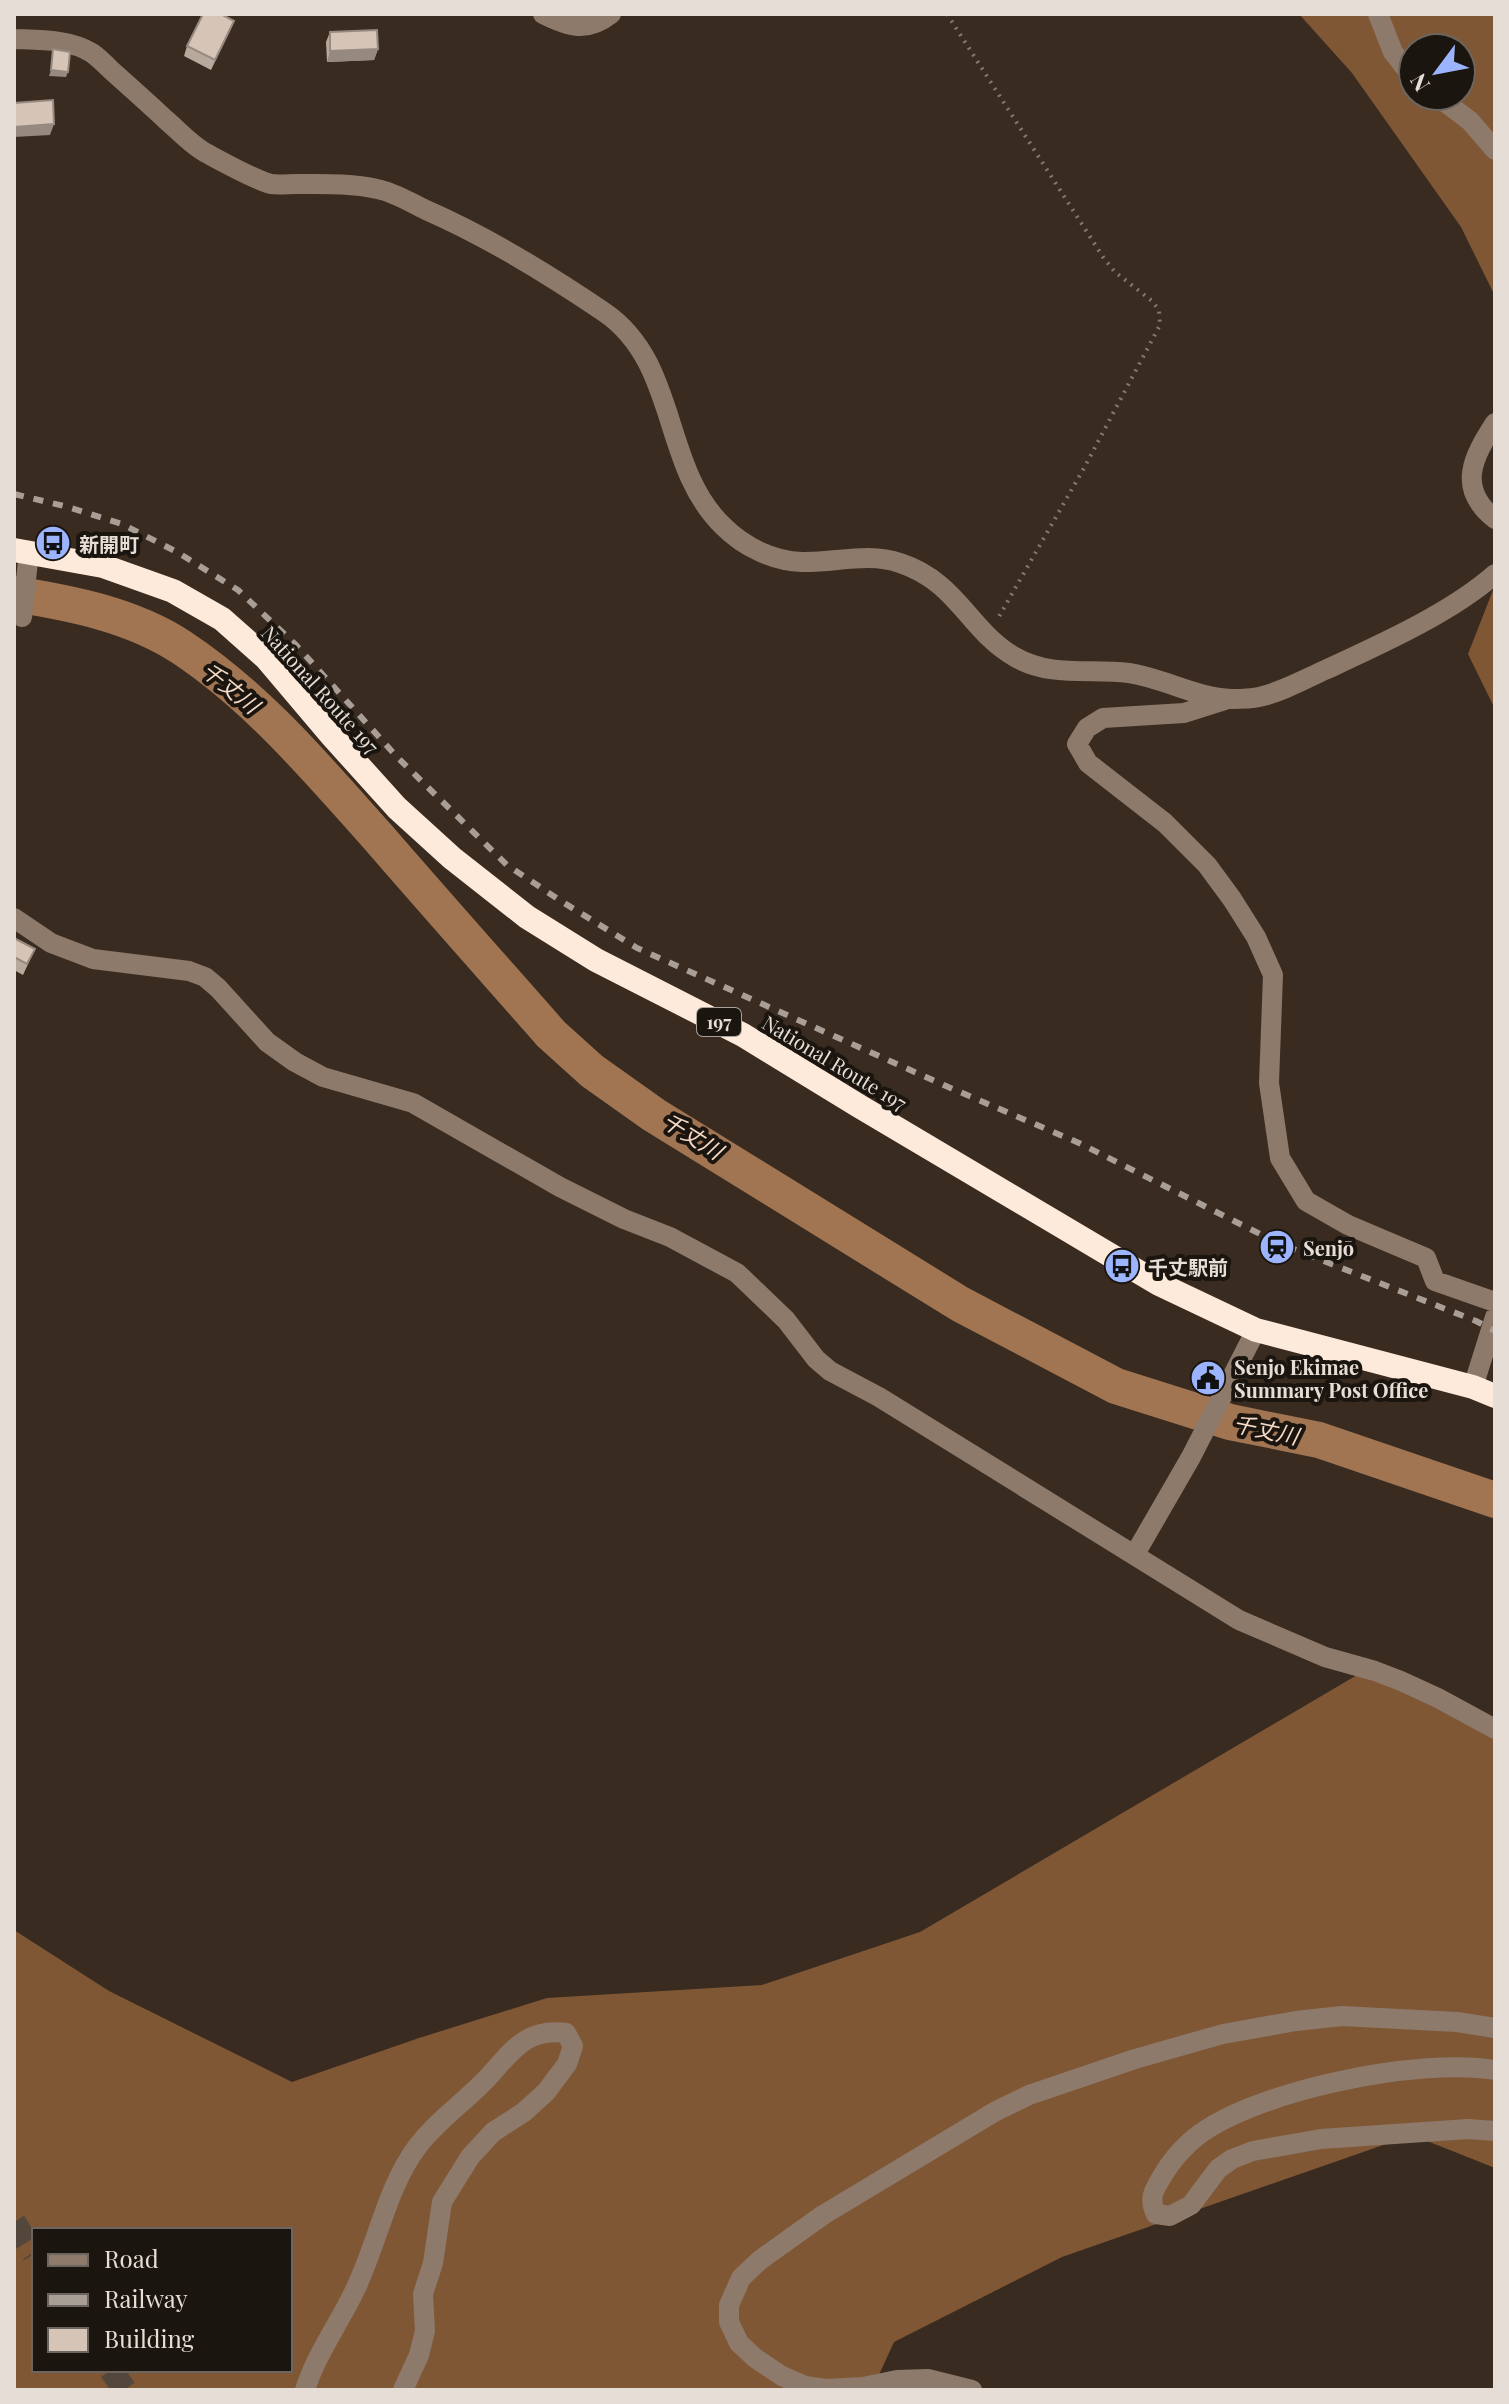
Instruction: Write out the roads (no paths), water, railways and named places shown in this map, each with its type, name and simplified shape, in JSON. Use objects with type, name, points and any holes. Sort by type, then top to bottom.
[{"type":"highway","name":"National Route 197","points":[[24,558],[103,566],[173,591],[222,619],[266,658],[397,808],[452,858],[527,917],[596,960],[743,1035],[1159,1284],[1256,1330],[1484,1392]]},
{"type":"street","points":[[543,14],[564,24],[581,27],[598,24],[611,14]]},
{"type":"street","points":[[1378,14],[1397,57]]},
{"type":"street","points":[[14,39],[52,41],[90,52],[200,150],[271,184],[347,185],[381,189],[447,219],[554,280],[610,316],[641,350],[661,388],[691,482],[714,517],[741,542],[780,559],[804,562],[865,558],[893,560],[913,567],[951,593],[988,635],[1012,656],[1032,666],[1059,672],[1125,672],[1198,693],[1229,699],[1254,698],[1278,691],[1402,634],[1495,574]]},
{"type":"street","points":[[1458,112],[1495,150]]},
{"type":"street","points":[[1495,423],[1475,455],[1472,478],[1473,491],[1484,510],[1495,519]]},
{"type":"street","points":[[22,617],[24,558]]},
{"type":"street","points":[[1229,699],[1184,713],[1103,718],[1087,728],[1077,744],[1088,763],[1165,823],[1207,865],[1256,937],[1273,975],[1269,1083],[1280,1158],[1306,1201],[1348,1225],[1426,1258],[1435,1281],[1495,1302]]},
{"type":"street","points":[[14,918],[51,943],[93,959],[189,971],[205,977],[267,1042],[295,1062],[323,1077],[413,1103],[560,1187],[714,1259],[737,1273],[786,1320],[816,1359],[830,1371],[879,1397],[1239,1620],[1312,1652],[1401,1681],[1495,1729]]},
{"type":"street","points":[[1484,1392],[1495,1317]]},
{"type":"street","points":[[1135,1554],[1191,1457],[1256,1330]]},
{"type":"street","points":[[972,2390],[928,2379],[897,2380],[863,2387],[826,2389],[805,2386],[782,2376],[739,2343],[729,2322],[729,2305],[741,2278],[760,2260],[823,2215],[996,2111],[1029,2095],[1135,2059],[1223,2034],[1296,2021],[1342,2016],[1457,2022],[1495,2028]]},
{"type":"street","points":[[305,2390],[310,2374],[355,2291],[397,2185],[415,2150],[440,2120],[518,2045],[533,2035],[550,2031],[566,2033],[573,2046],[567,2064],[546,2092],[524,2112],[493,2132],[470,2157],[442,2202],[433,2263],[423,2294],[425,2331],[419,2355],[403,2390]]},
{"type":"street","points":[[1495,2070],[1464,2066],[1348,2079],[1296,2092],[1231,2115],[1191,2140],[1171,2163],[1152,2194],[1151,2204],[1156,2214],[1170,2216],[1191,2205],[1218,2169],[1232,2159],[1253,2151],[1321,2139],[1468,2129],[1495,2131]]},
{"type":"waterway","name":"千丈川","points":[[14,594],[79,606],[142,626],[181,647],[209,667],[261,712],[309,760],[551,1034],[592,1071],[654,1115],[960,1304],[1116,1386],[1230,1422],[1319,1440],[1495,1500]]},
{"type":"tunnel","points":[[14,2222],[32,2251]]},
{"type":"tunnel","points":[[112,2372],[125,2390]]},
{"type":"railway","points":[[14,494],[122,524],[177,552],[238,590],[296,645],[398,758],[507,865],[637,948],[1079,1143],[1278,1243],[1495,1331]]},
{"type":"place","name":"新開町","points":[[53,543]]},
{"type":"place","name":"Senjō","points":[[1277,1247]]},
{"type":"place","name":"千丈駅前","points":[[1122,1266]]},
{"type":"place","name":"Senjo Ekimae Summary Post Office","points":[[1208,1378]]}]
